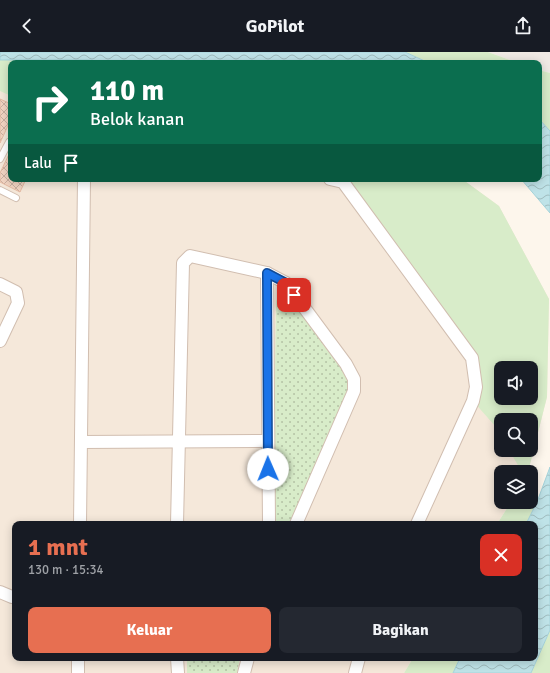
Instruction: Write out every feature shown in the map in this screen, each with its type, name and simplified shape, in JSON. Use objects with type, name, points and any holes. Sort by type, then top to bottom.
[{"type":"street","points":[[80,521],[84,182]]},
{"type":"street","points":[[343,182],[472,358],[476,387],[474,401],[418,521]]},
{"type":"street","points":[[178,521],[183,262],[190,256],[267,273],[286,283],[346,364],[354,379],[354,391],[297,521]]},
{"type":"street","points":[[267,273],[267,441],[269,521]]},
{"type":"street","points":[[0,284],[16,292],[18,303],[0,341]]},
{"type":"street","points":[[81,442],[267,441]]},
{"type":"street","points":[[0,592],[12,598]]},
{"type":"street","points":[[78,661],[78,673]]},
{"type":"street","points":[[177,661],[178,673]]},
{"type":"street","points":[[244,673],[247,661]]},
{"type":"street","points":[[355,673],[358,661]]},
{"type":"lane","points":[[0,159],[8,144]]},
{"type":"lane","points":[[0,190],[16,198]]},
{"type":"shaded area","points":[[488,52],[550,52],[550,73],[542,71],[542,60],[510,60]]},
{"type":"shaded area","points":[[0,60],[8,60],[8,182],[466,182],[499,206],[549,299],[547,397],[538,433],[538,413],[494,413],[494,457],[532,457],[530,465],[494,465],[494,509],[507,509],[499,521],[12,521],[12,661],[411,661],[404,673],[0,673]]},
{"type":"green space","points":[[405,52],[488,52],[510,60],[422,60]]},
{"type":"green space","points":[[0,60],[8,60],[8,95],[0,91]]},
{"type":"green space","points":[[542,71],[550,73],[550,131],[542,122]]},
{"type":"green space","points":[[343,182],[466,182],[499,206],[549,299],[547,397],[538,433],[538,413],[494,413],[494,425],[473,401],[472,358]]},
{"type":"green space","points":[[281,294],[289,295],[349,378],[351,386],[296,521],[273,521],[276,301]]},
{"type":"green space","points":[[513,457],[532,457],[530,465],[518,465]]},
{"type":"green space","points":[[507,509],[534,509],[528,521],[499,521]]},
{"type":"green space","points":[[550,630],[550,673],[531,673],[536,661],[538,661],[538,657]]},
{"type":"green space","points":[[187,661],[239,661],[237,673],[187,673]]},
{"type":"green space","points":[[411,661],[459,661],[453,673],[404,673]]},
{"type":"water","points":[[0,52],[405,52],[422,60],[8,60],[0,60]]},
{"type":"water","points":[[542,122],[550,131],[550,213],[524,182],[542,182]]},
{"type":"water","points":[[550,467],[550,630],[538,657],[538,521],[528,521],[534,509],[538,509],[538,499]]},
{"type":"water","points":[[459,661],[536,661],[531,673],[453,673]]},
{"type":"building","points":[[0,99],[8,103],[8,126],[0,143]]},
{"type":"building","points":[[8,156],[8,182],[25,182],[20,192],[0,182],[0,173]]},
{"type":"route","points":[[268,469],[267,273],[286,283],[294,295]]}]
